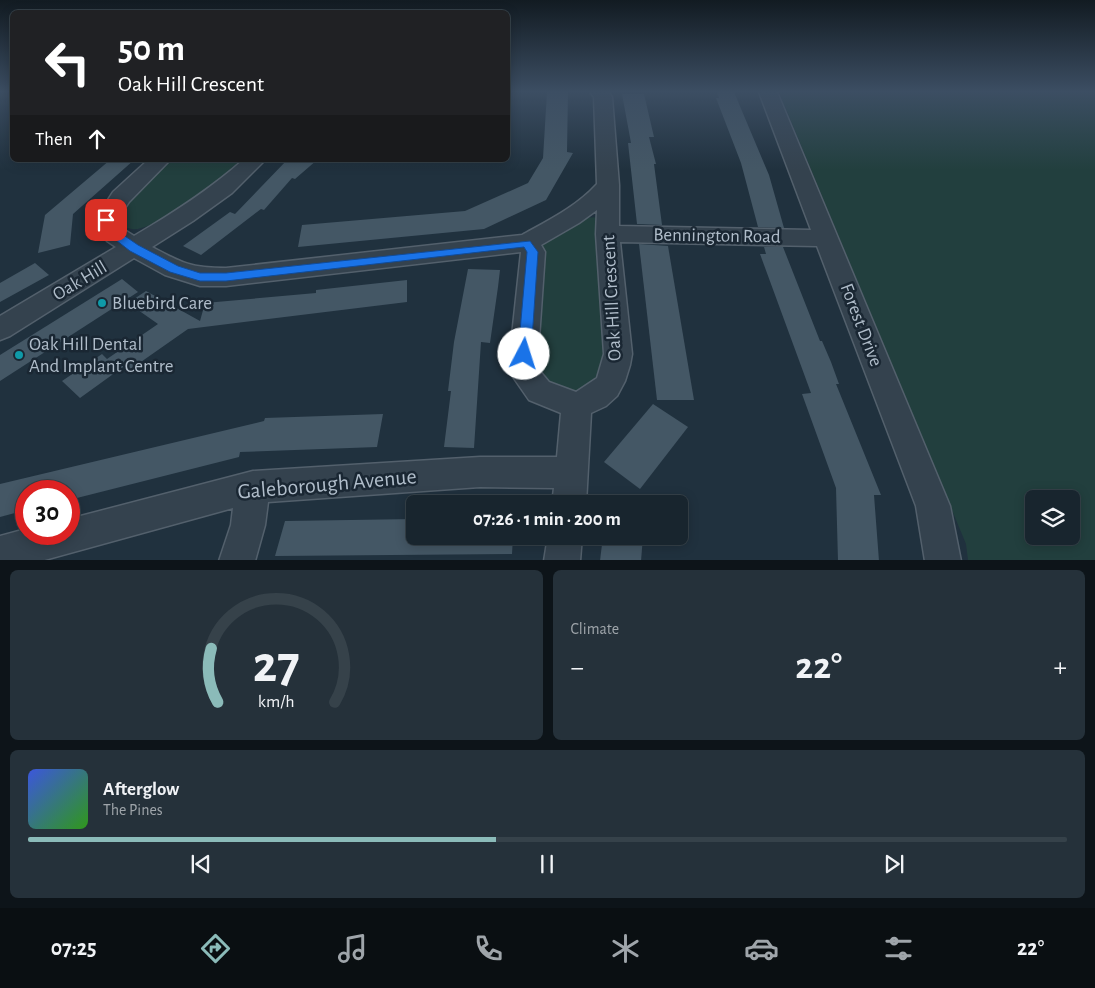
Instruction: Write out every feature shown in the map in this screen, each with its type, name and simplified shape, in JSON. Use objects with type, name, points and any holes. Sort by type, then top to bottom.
[{"type":"street","name":"Oak Hill Crescent","points":[[577,406],[595,398],[608,388],[615,372],[618,354],[608,234],[608,185],[604,118]]},
{"type":"street","name":"Forest Drive","points":[[779,118],[932,506],[943,560]]},
{"type":"street","points":[[158,162],[121,197],[106,220],[115,235],[134,248],[174,269],[200,277],[226,277],[527,243],[571,218],[593,202],[608,185]]},
{"type":"street","name":"Oak Hill","points":[[0,329],[134,248],[224,188],[253,162]]},
{"type":"street","name":"Bennington Road","points":[[608,234],[827,238]]},
{"type":"street","points":[[527,243],[533,252],[524,354],[525,374],[539,391],[577,406],[570,488]]},
{"type":"street","name":"Galeborough Avenue","points":[[0,554],[253,486],[480,472],[570,488]]},
{"type":"street","points":[[237,560],[248,525],[253,486]]},
{"type":"street","points":[[562,560],[564,545]]},
{"type":"green space","points":[[790,118],[1095,118],[1095,560],[968,560],[966,544]]},
{"type":"green space","points":[[165,162],[239,162],[194,199],[154,224],[138,229],[130,229],[119,224],[116,215]]},
{"type":"green space","points":[[608,217],[618,354],[595,398],[539,391],[533,252],[571,218]]},
{"type":"building","points":[[545,118],[568,118],[567,152],[573,153],[546,200],[484,229],[298,247],[302,225],[465,211],[528,183],[543,158]]},
{"type":"building","points":[[626,118],[650,118],[654,137],[649,137],[656,164],[654,164],[662,225],[637,224],[628,143],[631,143]]},
{"type":"building","points":[[724,118],[745,118],[769,175],[784,228],[758,227],[741,163]]},
{"type":"building","points":[[108,162],[132,162],[73,214],[70,245],[38,253],[45,215]]},
{"type":"building","points":[[285,162],[315,162],[295,179],[292,178],[264,210],[261,209],[201,255],[183,246],[230,212],[235,214]]},
{"type":"building","points":[[639,244],[668,246],[694,400],[657,400]]},
{"type":"building","points":[[764,247],[783,247],[820,341],[822,341],[831,362],[839,384],[836,384],[881,495],[874,495],[879,560],[838,560],[836,488],[802,394],[811,393],[760,254],[766,254]]},
{"type":"building","points":[[35,263],[49,275],[0,302],[0,283]]},
{"type":"building","points":[[468,269],[500,270],[498,287],[490,343],[481,342],[474,448],[444,447],[451,391],[448,391],[454,342]]},
{"type":"building","points":[[122,279],[138,292],[0,381],[0,355]]},
{"type":"building","points":[[407,280],[407,302],[188,329],[128,371],[123,367],[80,398],[62,381],[102,354],[107,359],[158,324],[128,303],[146,291],[200,321],[205,303],[316,293],[316,290]]},
{"type":"building","points":[[653,404],[688,427],[640,489],[604,462]]},
{"type":"building","points":[[383,414],[377,447],[240,452],[239,457],[80,497],[80,480],[17,480],[264,421],[265,418]]},
{"type":"building","points":[[15,480],[15,513],[0,517],[0,484]]},
{"type":"building","points":[[406,519],[406,545],[512,545],[512,554],[275,556],[285,521]]},
{"type":"building","points":[[602,545],[642,545],[641,560],[600,560]]},
{"type":"place","name":"Bluebird Care","points":[[102,303]]},
{"type":"place","name":"Oak Hill Dental And Implant Centre","points":[[19,355]]},
{"type":"route","points":[[106,220],[115,235],[134,248],[174,269],[200,277],[226,277],[527,243],[533,252],[524,354]]}]
